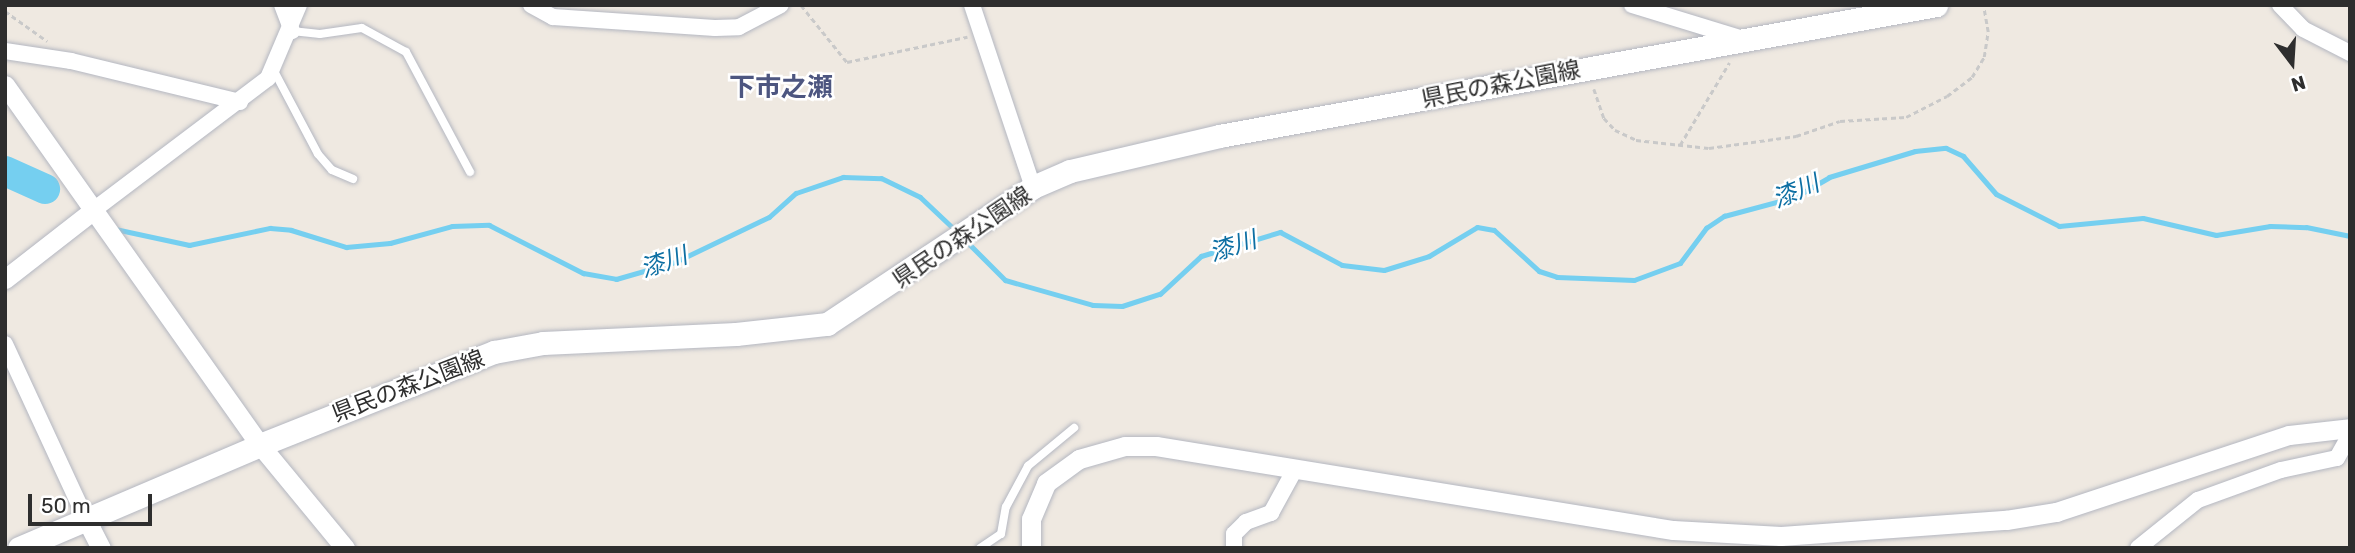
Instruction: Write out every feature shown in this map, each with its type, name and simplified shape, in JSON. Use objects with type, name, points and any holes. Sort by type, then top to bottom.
[{"type":"main road","name":"県民の森公園線","points":[[19,548],[260,445],[494,352],[543,342],[736,334],[827,324],[928,261],[1033,187],[1070,171],[1219,136],[1936,5]]},
{"type":"street","points":[[282,5],[292,31]]},
{"type":"street","points":[[5,279],[240,102],[273,69],[292,31],[299,5]]},
{"type":"street","points":[[531,5],[553,17],[715,28],[739,27],[780,5]]},
{"type":"street","points":[[972,5],[1033,187]]},
{"type":"street","points":[[1632,5],[1744,39]]},
{"type":"street","points":[[2280,5],[2303,29],[2350,53]]},
{"type":"street","points":[[5,51],[71,61],[240,102]]},
{"type":"street","points":[[5,85],[91,212],[260,445],[345,548]]},
{"type":"street","points":[[5,344],[101,548]]},
{"type":"street","points":[[1031,548],[1031,519],[1046,483],[1100,449],[1156,446],[1294,471],[1673,530],[1781,536],[2006,520],[2056,512],[2289,435],[2350,428]]},
{"type":"street","points":[[2138,548],[2198,500],[2281,470],[2336,458],[2350,435]]},
{"type":"street","points":[[1234,548],[1234,534],[1246,522],[1271,513],[1294,471]]},
{"type":"lane","points":[[292,31],[320,34],[362,28],[406,52],[470,172]]},
{"type":"lane","points":[[273,69],[318,154],[332,170],[353,179]]},
{"type":"lane","points":[[980,548],[1001,534],[1006,507],[1028,466],[1074,428]]},
{"type":"path","points":[[801,5],[847,62],[982,35]]},
{"type":"path","points":[[1587,68],[1604,118],[1615,130],[1636,141],[1709,148],[1762,142],[1840,121],[1906,117],[1947,96],[1972,77],[1983,57],[1988,32],[1983,5]]},
{"type":"path","points":[[5,11],[71,61]]},
{"type":"path","points":[[1680,145],[1744,39]]},
{"type":"waterway","name":"漆川","points":[[964,239],[1005,280],[1093,305],[1122,306],[1160,294],[1201,256],[1280,232],[1342,265],[1384,270],[1429,256],[1477,227],[1494,230],[1539,271],[1557,277],[1634,280],[1680,263],[1706,228],[1724,216],[1795,197],[1829,177],[1915,151],[1946,148],[1963,156],[1996,194],[2059,226],[2143,218],[2216,235],[2270,226],[2306,227],[2350,236]]},
{"type":"waterway","name":"漆川","points":[[5,171],[45,189]]},
{"type":"waterway","name":"漆川","points":[[115,229],[189,245],[270,228],[291,230],[346,247],[390,243],[452,226],[489,225],[583,273],[616,279],[675,262],[769,217],[796,193],[843,177],[881,178],[920,197],[957,232]]},
{"type":"district","name":"下市之瀬","points":[[781,88]]}]
